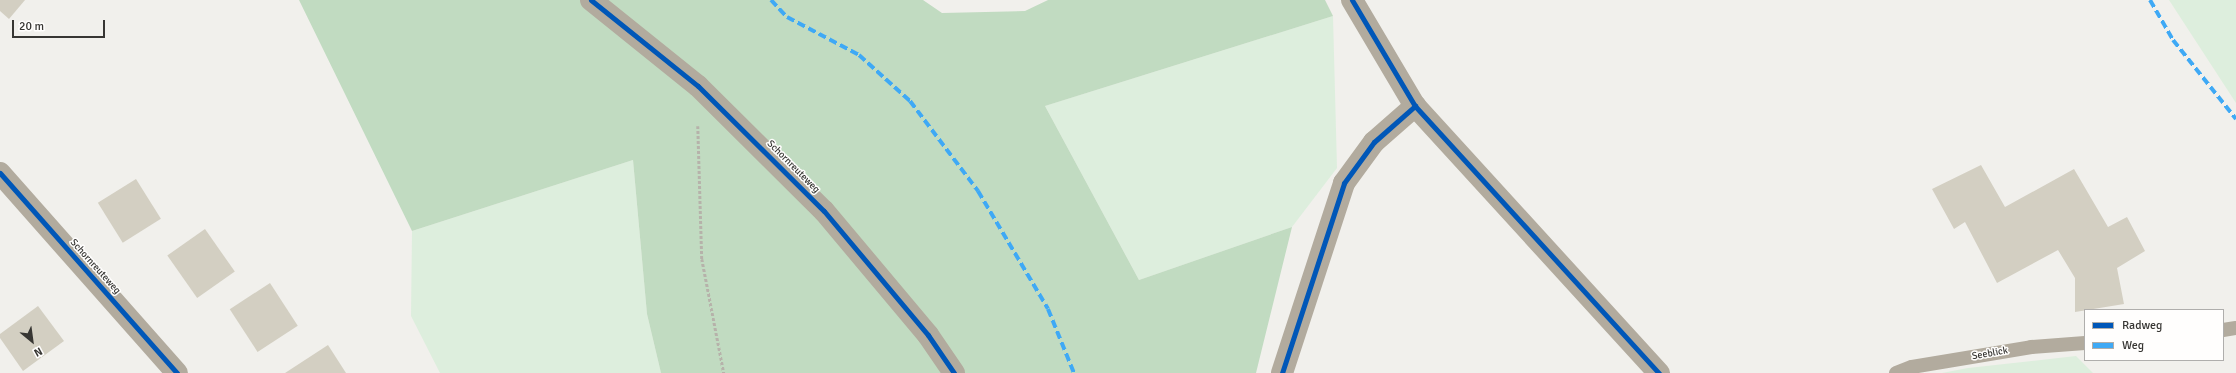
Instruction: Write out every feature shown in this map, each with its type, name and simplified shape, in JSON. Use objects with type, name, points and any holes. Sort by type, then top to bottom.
[{"type":"street","name":"Schornreuteweg","points":[[591,0],[698,86],[824,211],[928,335],[954,373]]},
{"type":"street","points":[[1352,0],[1415,106],[1659,373]]},
{"type":"street","points":[[1282,373],[1344,183],[1374,142],[1415,106]]},
{"type":"street","name":"Schornreuteweg","points":[[0,173],[177,373]]},
{"type":"lane","points":[[2224,330],[2236,328]]},
{"type":"lane","name":"Seeblick","points":[[1896,373],[1912,367],[2032,347],[2084,343]]},
{"type":"path","points":[[698,86],[702,259],[724,373]]},
{"type":"green space","points":[[299,0],[923,0],[942,13],[1025,11],[1048,0],[1325,0],[1333,16],[1045,106],[1139,280],[1292,227],[1256,373],[661,373],[647,314],[633,160],[412,231]]},
{"type":"green space","points":[[2169,0],[2236,0],[2236,103]]},
{"type":"green space","points":[[1333,16],[1337,168],[1292,227],[1139,280],[1045,106]]},
{"type":"green space","points":[[633,160],[647,314],[661,373],[440,373],[411,316],[412,231]]},
{"type":"green space","points":[[2076,356],[2093,373],[1942,373],[1968,368]]},
{"type":"building","points":[[0,0],[25,0],[9,19],[0,11]]},
{"type":"building","points":[[1981,165],[2005,207],[2074,169],[2108,227],[2127,217],[2145,251],[2117,268],[2124,304],[2084,309],[2084,311],[2075,312],[2075,278],[2058,250],[1997,283],[1965,222],[1954,229],[1932,189]]},
{"type":"building","points":[[136,179],[161,219],[123,243],[98,203]]},
{"type":"building","points":[[205,229],[235,272],[197,298],[167,255]]},
{"type":"building","points":[[270,283],[298,326],[258,352],[230,309]]},
{"type":"building","points":[[38,306],[64,341],[23,371],[0,338],[0,334]]},
{"type":"building","points":[[328,345],[346,373],[285,373]]},
{"type":"marked path","points":[[771,0],[787,17],[859,55],[910,101],[978,191],[1048,309],[1074,373]]},
{"type":"marked path","points":[[2150,0],[2173,40],[2236,119]]},
{"type":"cycle path","points":[[591,0],[698,86],[824,211],[928,335],[954,373]]},
{"type":"cycle path","points":[[1352,0],[1415,106],[1659,373]]},
{"type":"cycle path","points":[[1282,373],[1344,183],[1374,142],[1415,106]]},
{"type":"cycle path","points":[[0,173],[177,373]]}]
